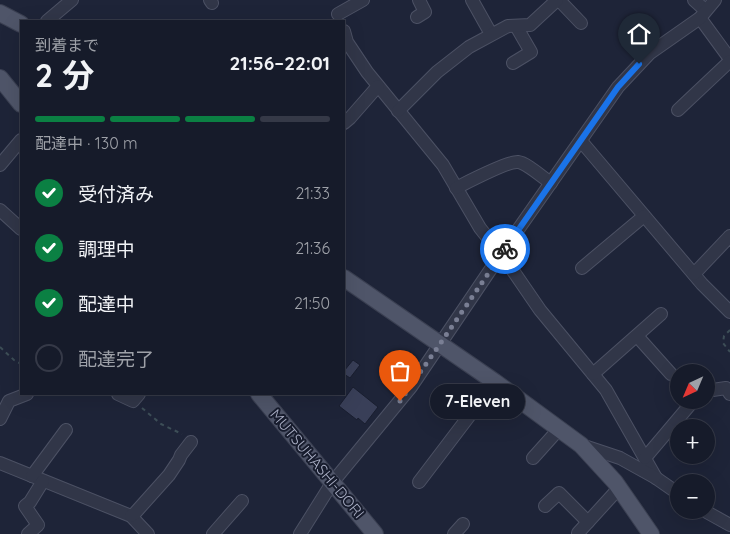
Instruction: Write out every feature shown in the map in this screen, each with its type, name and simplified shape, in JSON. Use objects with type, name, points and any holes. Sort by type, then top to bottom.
[{"type":"main road","points":[[0,13],[20,23]]},
{"type":"main road","points":[[0,78],[20,103]]},
{"type":"main road","points":[[345,279],[495,382],[581,445],[619,488],[652,534]]},
{"type":"main road","name":"MUTSUHASHI-DORI","points":[[260,395],[375,534]]},
{"type":"street","points":[[48,20],[72,0]]},
{"type":"street","points":[[336,0],[339,17],[363,0]]},
{"type":"street","points":[[417,18],[425,12],[419,0]]},
{"type":"street","points":[[472,0],[492,34]]},
{"type":"street","points":[[398,111],[437,72],[469,47],[508,26],[530,25],[558,0],[581,24]]},
{"type":"street","points":[[678,110],[730,61],[694,0]]},
{"type":"street","points":[[300,534],[332,483],[411,387],[618,87],[650,53],[703,14],[715,0]]},
{"type":"street","points":[[513,63],[531,52],[516,26]]},
{"type":"street","points":[[345,35],[347,42],[367,72],[443,165],[480,228],[507,262],[540,310],[606,390],[656,478]]},
{"type":"street","points":[[345,122],[378,86]]},
{"type":"street","points":[[0,165],[20,141]]},
{"type":"street","points":[[581,141],[702,284],[730,312]]},
{"type":"street","points":[[456,188],[498,168],[516,162],[524,164],[551,184]]},
{"type":"street","points":[[0,210],[20,228]]},
{"type":"street","points":[[582,268],[644,216]]},
{"type":"street","points":[[694,274],[730,236]]},
{"type":"street","points":[[593,374],[661,314]]},
{"type":"street","points":[[637,336],[670,373]]},
{"type":"street","points":[[419,482],[495,382]]},
{"type":"street","points":[[715,390],[726,388],[730,394]]},
{"type":"street","points":[[0,419],[10,401],[25,395]]},
{"type":"street","points":[[645,458],[686,409]]},
{"type":"street","points":[[533,458],[559,428]]},
{"type":"street","points":[[28,534],[38,525],[25,506],[30,502],[38,479],[66,430]]},
{"type":"street","points":[[131,516],[169,475],[179,460],[180,455],[191,442]]},
{"type":"street","points":[[581,445],[620,458],[670,488]]},
{"type":"street","points":[[0,463],[131,516],[141,532]]},
{"type":"street","points":[[578,533],[619,488]]},
{"type":"street","points":[[545,506],[559,493],[588,522]]},
{"type":"street","points":[[213,534],[242,501]]},
{"type":"street","points":[[715,517],[730,526]]},
{"type":"street","points":[[454,534],[463,524]]},
{"type":"path","points":[[730,330],[724,336],[722,343],[730,352]]},
{"type":"path","points":[[0,347],[20,363]]},
{"type":"path","points":[[136,397],[161,424],[192,438],[191,442]]},
{"type":"building","points":[[353,360],[360,365],[350,378],[345,375],[345,370]]},
{"type":"building","points":[[353,387],[378,407],[365,424],[339,406]]},
{"type":"way so far","points":[[400,401],[505,249]]},
{"type":"place","name":"7-Eleven","points":[[400,401]]},
{"type":"route","points":[[505,249],[618,87],[639,64]]}]
